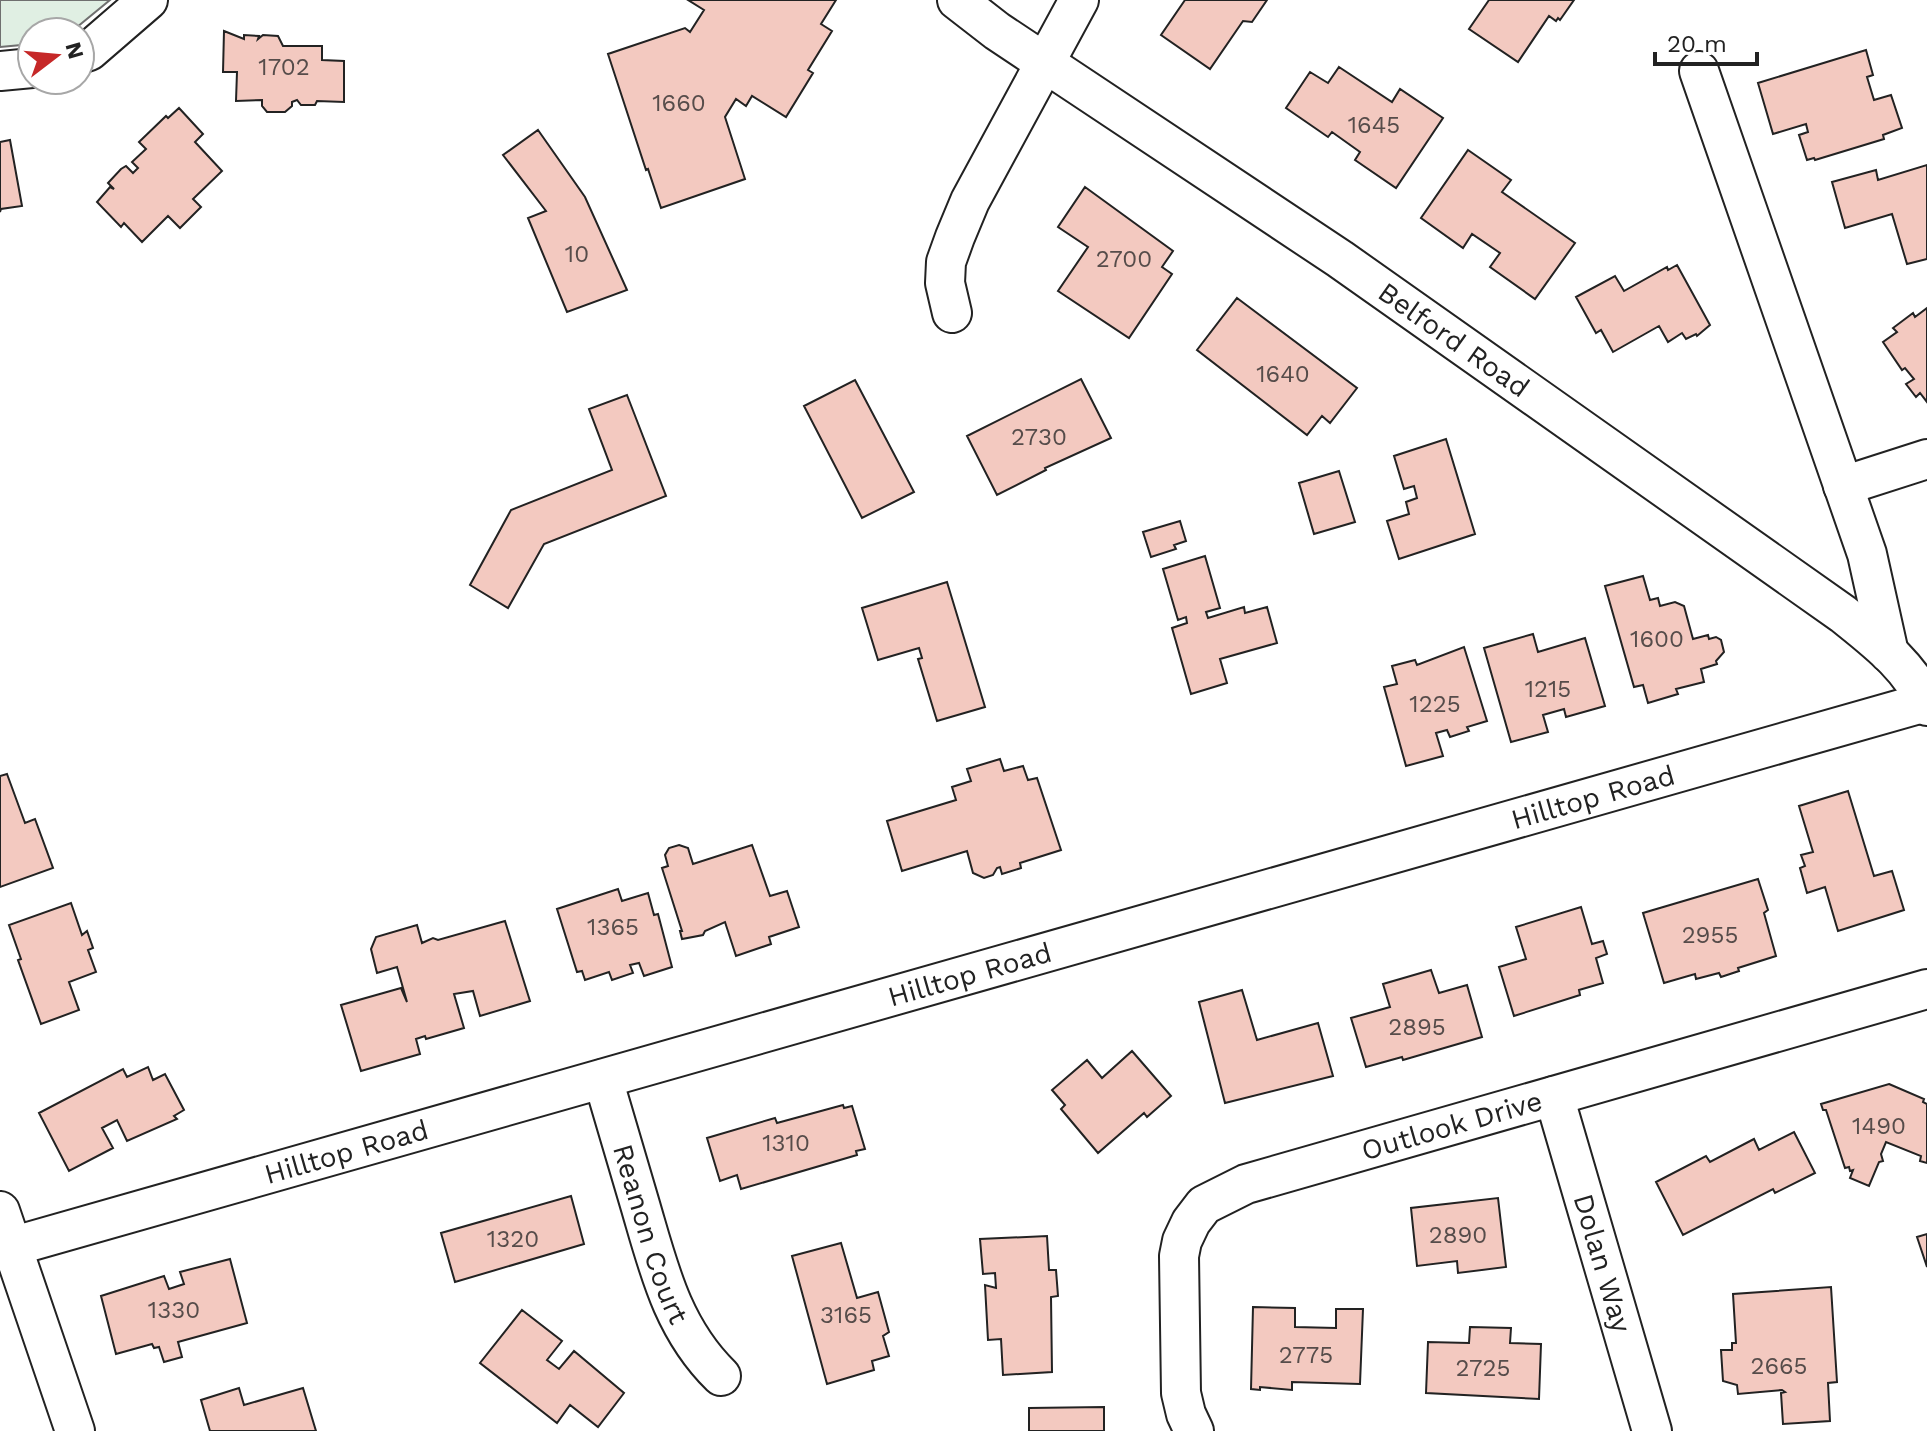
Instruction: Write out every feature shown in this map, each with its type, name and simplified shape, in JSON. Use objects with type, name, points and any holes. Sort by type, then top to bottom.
[{"type":"street","points":[[96,45],[148,0]]},
{"type":"street","name":"Belford Road","points":[[957,0],[1044,63],[1340,259],[1843,614],[1905,670],[1926,704]]},
{"type":"street","points":[[952,313],[945,283],[946,262],[955,237],[970,201],[1079,0]]},
{"type":"street","points":[[1699,71],[1867,554],[1889,653]]},
{"type":"street","points":[[1843,486],[1927,459]]},
{"type":"street","name":"Hilltop Road","points":[[6,1249],[1926,704]]},
{"type":"street","name":"Outlook Drive","points":[[1194,1431],[1181,1393],[1179,1256],[1191,1222],[1204,1205],[1246,1184],[1927,989]]},
{"type":"street","name":"Reanon Court","points":[[603,1079],[663,1286],[686,1334],[703,1359],[721,1376]]},
{"type":"street","name":"Dolan Way","points":[[1554,1096],[1652,1431]]},
{"type":"street","points":[[0,1211],[6,1249],[75,1431]]},
{"type":"green space","points":[[0,0],[110,0],[90,16],[16,16],[16,46],[0,47]]},
{"type":"building","points":[[688,0],[836,0],[821,24],[832,31],[808,70],[813,73],[786,117],[752,96],[746,106],[736,99],[725,117],[745,179],[661,208],[608,54],[685,28],[690,32],[704,10]]},
{"type":"building","points":[[1185,0],[1267,0],[1252,22],[1243,21],[1210,69],[1161,35]]},
{"type":"building","points":[[1489,0],[1574,0],[1560,20],[1549,16],[1518,62],[1469,29]]},
{"type":"building","points":[[224,31],[244,39],[244,35],[259,36],[258,39],[263,35],[278,36],[283,46],[322,46],[322,60],[344,61],[344,102],[317,101],[315,105],[301,105],[297,100],[285,112],[267,112],[262,100],[236,101],[237,72],[223,72]]},
{"type":"building","points":[[1866,50],[1873,75],[1867,77],[1874,100],[1891,95],[1902,128],[1883,135],[1884,139],[1815,160],[1807,160],[1799,135],[1808,132],[1806,124],[1773,134],[1758,83]]},
{"type":"building","points":[[1339,67],[1392,102],[1400,89],[1443,118],[1396,188],[1355,160],[1360,152],[1332,132],[1328,137],[1286,108],[1310,72],[1328,83]]},
{"type":"building","points":[[179,108],[203,134],[195,142],[222,171],[193,199],[201,207],[180,228],[168,216],[142,242],[124,223],[121,227],[97,202],[110,187],[114,189],[108,183],[121,169],[126,166],[133,173],[138,168],[132,162],[146,149],[139,142]]},
{"type":"building","points":[[538,130],[585,197],[627,290],[567,312],[528,218],[546,211],[503,155]]},
{"type":"building","points":[[10,140],[22,206],[1,209],[0,212],[0,142]]},
{"type":"building","points":[[1468,150],[1511,180],[1502,192],[1575,243],[1535,299],[1490,267],[1500,253],[1472,234],[1463,248],[1421,218]]},
{"type":"building","points":[[1927,165],[1927,259],[1907,264],[1892,214],[1845,228],[1832,182],[1876,170],[1878,180]]},
{"type":"building","points":[[1085,187],[1173,251],[1162,267],[1172,274],[1129,338],[1058,291],[1088,247],[1058,227]]},
{"type":"building","points":[[1677,265],[1710,325],[1697,336],[1686,339],[1682,333],[1668,342],[1659,326],[1613,352],[1601,330],[1596,333],[1576,297],[1615,276],[1624,291],[1667,267],[1668,270]]},
{"type":"building","points":[[1237,298],[1357,388],[1330,423],[1322,416],[1307,435],[1197,350]]},
{"type":"building","points":[[1927,308],[1927,402],[1920,393],[1916,397],[1906,384],[1914,379],[1905,368],[1902,370],[1883,342],[1897,332],[1893,328],[1913,313],[1915,317]]},
{"type":"building","points":[[1081,379],[1111,438],[1045,468],[997,495],[967,436]]},
{"type":"building","points":[[855,380],[914,492],[862,518],[804,406]]},
{"type":"building","points":[[627,395],[666,496],[544,544],[508,608],[470,585],[511,510],[612,470],[589,409]]},
{"type":"building","points":[[1446,439],[1475,534],[1399,559],[1387,521],[1409,514],[1406,502],[1417,498],[1414,486],[1404,489],[1394,456]]},
{"type":"building","points":[[1339,471],[1355,522],[1314,534],[1299,483]]},
{"type":"building","points":[[1180,521],[1186,541],[1174,545],[1176,549],[1151,557],[1143,532]]},
{"type":"building","points":[[1205,556],[1220,608],[1206,612],[1208,618],[1244,607],[1245,613],[1267,607],[1277,643],[1220,659],[1227,683],[1191,694],[1172,628],[1187,623],[1186,617],[1178,620],[1163,569]]},
{"type":"building","points":[[1643,576],[1650,600],[1658,598],[1660,606],[1675,602],[1684,606],[1693,639],[1708,635],[1709,639],[1716,637],[1721,640],[1724,652],[1717,664],[1701,669],[1704,682],[1676,689],[1678,694],[1648,703],[1643,685],[1634,687],[1605,586]]},
{"type":"building","points":[[947,582],[985,707],[937,721],[918,659],[922,658],[919,648],[878,660],[862,608]]},
{"type":"building","points":[[1533,634],[1538,652],[1585,638],[1605,706],[1566,717],[1564,709],[1543,715],[1548,732],[1511,742],[1484,648]]},
{"type":"building","points":[[1464,647],[1487,721],[1467,727],[1469,731],[1450,737],[1447,730],[1436,733],[1443,756],[1406,766],[1384,687],[1397,684],[1392,666],[1415,660],[1417,665]]},
{"type":"building","points":[[1000,759],[1004,771],[1023,766],[1028,780],[1037,778],[1061,850],[1020,863],[1021,868],[1002,874],[1000,867],[997,868],[993,875],[984,878],[973,873],[967,851],[902,871],[887,821],[956,800],[952,787],[971,781],[967,769]]},
{"type":"building","points":[[7,774],[25,823],[35,819],[53,868],[0,887],[0,776]]},
{"type":"building","points":[[1848,791],[1874,876],[1892,871],[1904,910],[1838,931],[1825,887],[1807,893],[1800,868],[1805,866],[1801,855],[1813,852],[1799,806]]},
{"type":"building","points":[[679,845],[688,848],[693,864],[752,845],[770,896],[787,891],[799,927],[769,937],[771,944],[736,956],[725,922],[705,931],[703,935],[682,939],[662,868],[668,866],[665,855],[669,848]]},
{"type":"building","points":[[1758,879],[1768,910],[1764,913],[1776,956],[1721,977],[1719,973],[1696,979],[1695,974],[1664,983],[1643,913]]},
{"type":"building","points":[[618,889],[622,901],[648,893],[654,915],[658,914],[672,967],[644,976],[639,963],[630,965],[633,973],[612,980],[609,972],[585,980],[582,971],[577,972],[557,909]]},
{"type":"building","points":[[71,903],[82,935],[87,931],[93,948],[88,950],[96,972],[69,982],[79,1010],[41,1024],[9,925]]},
{"type":"building","points":[[1581,907],[1592,944],[1603,941],[1607,954],[1596,958],[1603,983],[1579,990],[1580,995],[1514,1016],[1499,967],[1526,959],[1516,927]]},
{"type":"building","points":[[505,921],[530,1001],[480,1016],[473,991],[454,994],[464,1028],[416,1039],[420,1054],[361,1071],[341,1005],[401,988],[407,1002],[397,967],[377,973],[371,949],[376,937],[417,925],[422,943]]},
{"type":"building","points":[[1431,970],[1439,993],[1467,985],[1482,1037],[1403,1060],[1402,1057],[1366,1067],[1351,1018],[1390,1007],[1383,984]]},
{"type":"building","points":[[1242,990],[1257,1040],[1318,1023],[1333,1076],[1225,1103],[1199,1002]]},
{"type":"building","points":[[1132,1051],[1171,1096],[1147,1117],[1144,1113],[1098,1153],[1061,1109],[1065,1105],[1052,1090],[1087,1060],[1102,1078]]},
{"type":"building","points":[[148,1067],[153,1080],[165,1074],[184,1110],[174,1116],[177,1119],[127,1141],[117,1120],[102,1128],[113,1148],[69,1171],[39,1113],[123,1069],[127,1077]]},
{"type":"building","points":[[1889,1084],[1924,1099],[1923,1102],[1927,1104],[1927,1163],[1920,1161],[1921,1156],[1886,1142],[1881,1154],[1883,1161],[1879,1162],[1869,1186],[1850,1178],[1853,1170],[1845,1168],[1826,1110],[1821,1104]]},
{"type":"building","points":[[843,1105],[844,1108],[852,1106],[865,1149],[856,1151],[857,1155],[741,1189],[737,1175],[720,1181],[707,1138],[775,1118],[777,1123]]},
{"type":"building","points":[[1794,1132],[1815,1173],[1775,1193],[1773,1189],[1683,1235],[1656,1182],[1706,1156],[1710,1162],[1754,1139],[1759,1150]]},
{"type":"building","points":[[571,1196],[584,1244],[455,1282],[441,1233]]},
{"type":"building","points":[[1498,1198],[1506,1267],[1458,1273],[1457,1261],[1417,1266],[1411,1208]]},
{"type":"building","points":[[1927,1234],[1927,1267],[1917,1237]]},
{"type":"building","points":[[1047,1236],[1049,1270],[1056,1270],[1058,1296],[1051,1297],[1052,1372],[1003,1375],[1001,1339],[988,1340],[985,1285],[996,1288],[995,1273],[983,1274],[980,1239]]},
{"type":"building","points":[[841,1243],[857,1298],[878,1292],[889,1332],[883,1336],[889,1356],[872,1361],[874,1370],[827,1384],[792,1256]]},
{"type":"building","points":[[230,1259],[247,1323],[178,1342],[182,1357],[164,1362],[159,1347],[154,1348],[152,1344],[116,1354],[101,1296],[164,1276],[169,1289],[184,1284],[180,1272]]},
{"type":"building","points":[[1831,1287],[1837,1382],[1828,1383],[1830,1421],[1783,1424],[1781,1393],[1785,1392],[1738,1394],[1737,1385],[1723,1381],[1721,1350],[1732,1350],[1732,1343],[1736,1343],[1733,1294]]},
{"type":"building","points":[[1253,1307],[1295,1308],[1295,1327],[1336,1328],[1336,1309],[1363,1309],[1360,1384],[1292,1382],[1292,1390],[1251,1389]]},
{"type":"building","points":[[522,1310],[562,1341],[547,1360],[559,1369],[574,1351],[624,1393],[598,1427],[570,1405],[557,1423],[480,1363]]},
{"type":"building","points":[[1470,1327],[1511,1328],[1510,1343],[1541,1344],[1539,1399],[1426,1393],[1428,1342],[1469,1343]]},
{"type":"building","points":[[239,1388],[244,1405],[303,1388],[316,1431],[210,1431],[201,1400]]},
{"type":"building","points":[[1104,1407],[1104,1431],[1029,1431],[1029,1408]]}]
